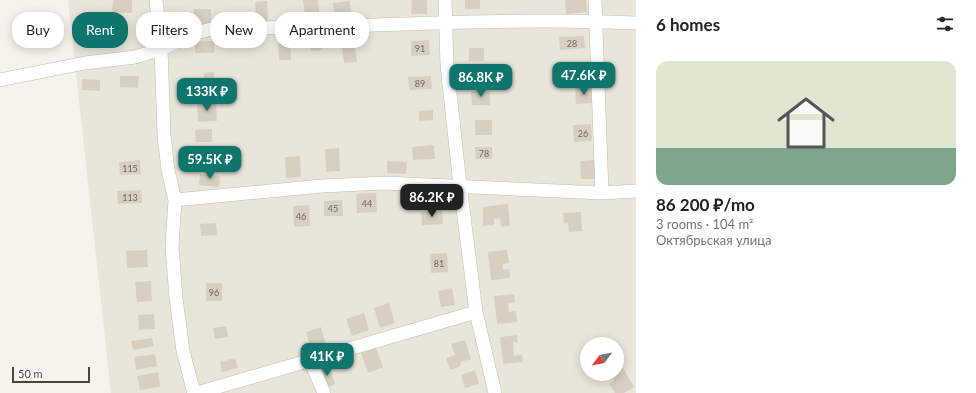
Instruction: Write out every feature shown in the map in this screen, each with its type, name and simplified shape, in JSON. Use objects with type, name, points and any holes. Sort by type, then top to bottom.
[{"type":"street","points":[[156,0],[161,49],[164,135],[168,170],[174,200],[172,247],[176,298],[182,351],[195,393],[476,312]]},
{"type":"street","points":[[445,0],[445,23],[451,107],[476,312],[495,393]]},
{"type":"street","points":[[595,0],[602,193]]},
{"type":"street","points":[[0,80],[85,63],[135,57],[161,49],[196,33],[215,28],[595,21],[636,23]]},
{"type":"street","points":[[174,200],[322,186],[384,183],[460,185],[602,193],[636,191]]},
{"type":"street","points":[[310,360],[324,393]]},
{"type":"shaded area","points":[[68,0],[636,0],[636,393],[111,393],[73,48],[128,48],[128,12],[72,12],[72,37]]},
{"type":"building","points":[[113,0],[132,0],[132,13],[112,12]]},
{"type":"building","points":[[303,0],[318,0],[319,12],[305,12]]},
{"type":"building","points":[[412,0],[427,0],[427,14],[411,14]]},
{"type":"building","points":[[465,0],[480,0],[480,9],[465,9]]},
{"type":"building","points":[[565,0],[586,0],[587,12],[566,14]]},
{"type":"building","points":[[267,1],[268,20],[267,12],[256,12],[255,2]]},
{"type":"building","points":[[350,1],[351,12],[334,12],[333,3]]},
{"type":"building","points":[[194,9],[211,9],[210,24],[202,24],[202,12],[194,12]]},
{"type":"building","points":[[584,36],[585,48],[560,50],[559,37]]},
{"type":"building","points":[[429,40],[430,55],[411,56],[411,41]]},
{"type":"building","points":[[210,41],[210,48],[214,48],[214,53],[195,53],[195,48],[202,48],[202,42]]},
{"type":"building","points":[[278,48],[290,48],[291,60],[279,60]]},
{"type":"building","points":[[311,48],[322,48],[322,50],[311,51]]},
{"type":"building","points":[[342,48],[355,48],[357,62],[344,63]]},
{"type":"building","points":[[469,48],[484,48],[484,61],[469,61]]},
{"type":"building","points":[[214,72],[214,95],[197,96],[196,81],[204,81],[204,73]]},
{"type":"building","points":[[120,76],[139,76],[138,88],[120,87]]},
{"type":"building","points":[[431,76],[432,89],[409,90],[408,77]]},
{"type":"building","points":[[82,79],[100,80],[100,91],[82,90]]},
{"type":"building","points":[[591,87],[592,103],[576,104],[575,88]]},
{"type":"building","points":[[471,91],[490,91],[490,105],[472,105]]},
{"type":"building","points":[[197,103],[216,103],[217,121],[198,122]]},
{"type":"building","points":[[433,110],[433,120],[419,121],[419,111]]},
{"type":"building","points":[[475,120],[492,120],[492,135],[475,135]]},
{"type":"building","points":[[591,124],[592,141],[574,142],[573,125]]},
{"type":"building","points":[[212,129],[212,142],[196,142],[195,130]]},
{"type":"building","points":[[434,145],[435,159],[413,160],[412,147]]},
{"type":"building","points":[[475,147],[492,147],[492,159],[476,159]]},
{"type":"building","points":[[339,148],[340,171],[326,172],[325,149]]},
{"type":"building","points":[[300,156],[301,177],[286,178],[285,157]]},
{"type":"building","points":[[140,160],[141,174],[120,175],[119,162]]},
{"type":"building","points":[[594,160],[595,179],[581,179],[580,161]]},
{"type":"building","points":[[387,161],[407,162],[406,174],[387,173]]},
{"type":"building","points":[[200,174],[220,176],[219,187],[199,185]]},
{"type":"building","points":[[141,190],[142,203],[118,204],[117,191]]},
{"type":"building","points":[[376,193],[377,212],[357,213],[356,194]]},
{"type":"building","points":[[342,200],[343,216],[324,216],[324,201]]},
{"type":"building","points":[[508,204],[510,226],[501,227],[500,218],[494,219],[494,225],[483,226],[483,207]]},
{"type":"building","points":[[309,205],[310,226],[294,227],[293,206]]},
{"type":"building","points":[[442,210],[443,224],[422,225],[421,212]]},
{"type":"building","points":[[581,212],[582,231],[569,232],[568,223],[564,224],[563,213]]},
{"type":"building","points":[[216,223],[217,235],[201,236],[200,224]]},
{"type":"building","points":[[147,250],[148,267],[127,268],[126,251]]},
{"type":"building","points":[[507,250],[509,263],[503,264],[503,270],[509,269],[510,278],[491,280],[488,252]]},
{"type":"building","points":[[447,253],[448,272],[431,273],[430,254]]},
{"type":"building","points":[[151,281],[152,301],[137,302],[135,282]]},
{"type":"building","points":[[206,283],[222,283],[222,301],[206,301]]},
{"type":"building","points":[[452,288],[455,305],[441,307],[438,291]]},
{"type":"building","points":[[514,294],[515,302],[508,303],[509,312],[516,311],[517,322],[497,324],[494,296]]},
{"type":"building","points":[[389,303],[395,323],[380,328],[374,308]]},
{"type":"building","points":[[364,313],[369,330],[352,336],[346,319]]},
{"type":"building","points":[[154,314],[155,329],[139,330],[138,315]]},
{"type":"building","points":[[226,326],[228,337],[215,339],[213,328]]},
{"type":"building","points":[[321,327],[326,345],[311,349],[306,332]]},
{"type":"building","points":[[517,335],[518,342],[513,342],[514,356],[522,355],[523,362],[503,364],[500,337]]},
{"type":"building","points":[[152,338],[154,346],[133,350],[131,341]]},
{"type":"building","points":[[465,340],[471,359],[460,362],[461,366],[450,370],[446,358],[455,355],[451,344]]},
{"type":"building","points":[[376,348],[383,367],[368,373],[361,353]]},
{"type":"building","points":[[155,354],[157,366],[136,370],[134,357]]},
{"type":"building","points":[[235,358],[238,368],[222,372],[220,362]]},
{"type":"building","points":[[329,366],[335,384],[325,388],[318,370]]},
{"type":"building","points":[[475,370],[479,384],[465,388],[461,375]]},
{"type":"building","points":[[624,370],[634,387],[624,393],[615,393],[609,384],[614,381],[624,381]]},
{"type":"building","points":[[158,372],[160,387],[140,390],[137,376]]}]
